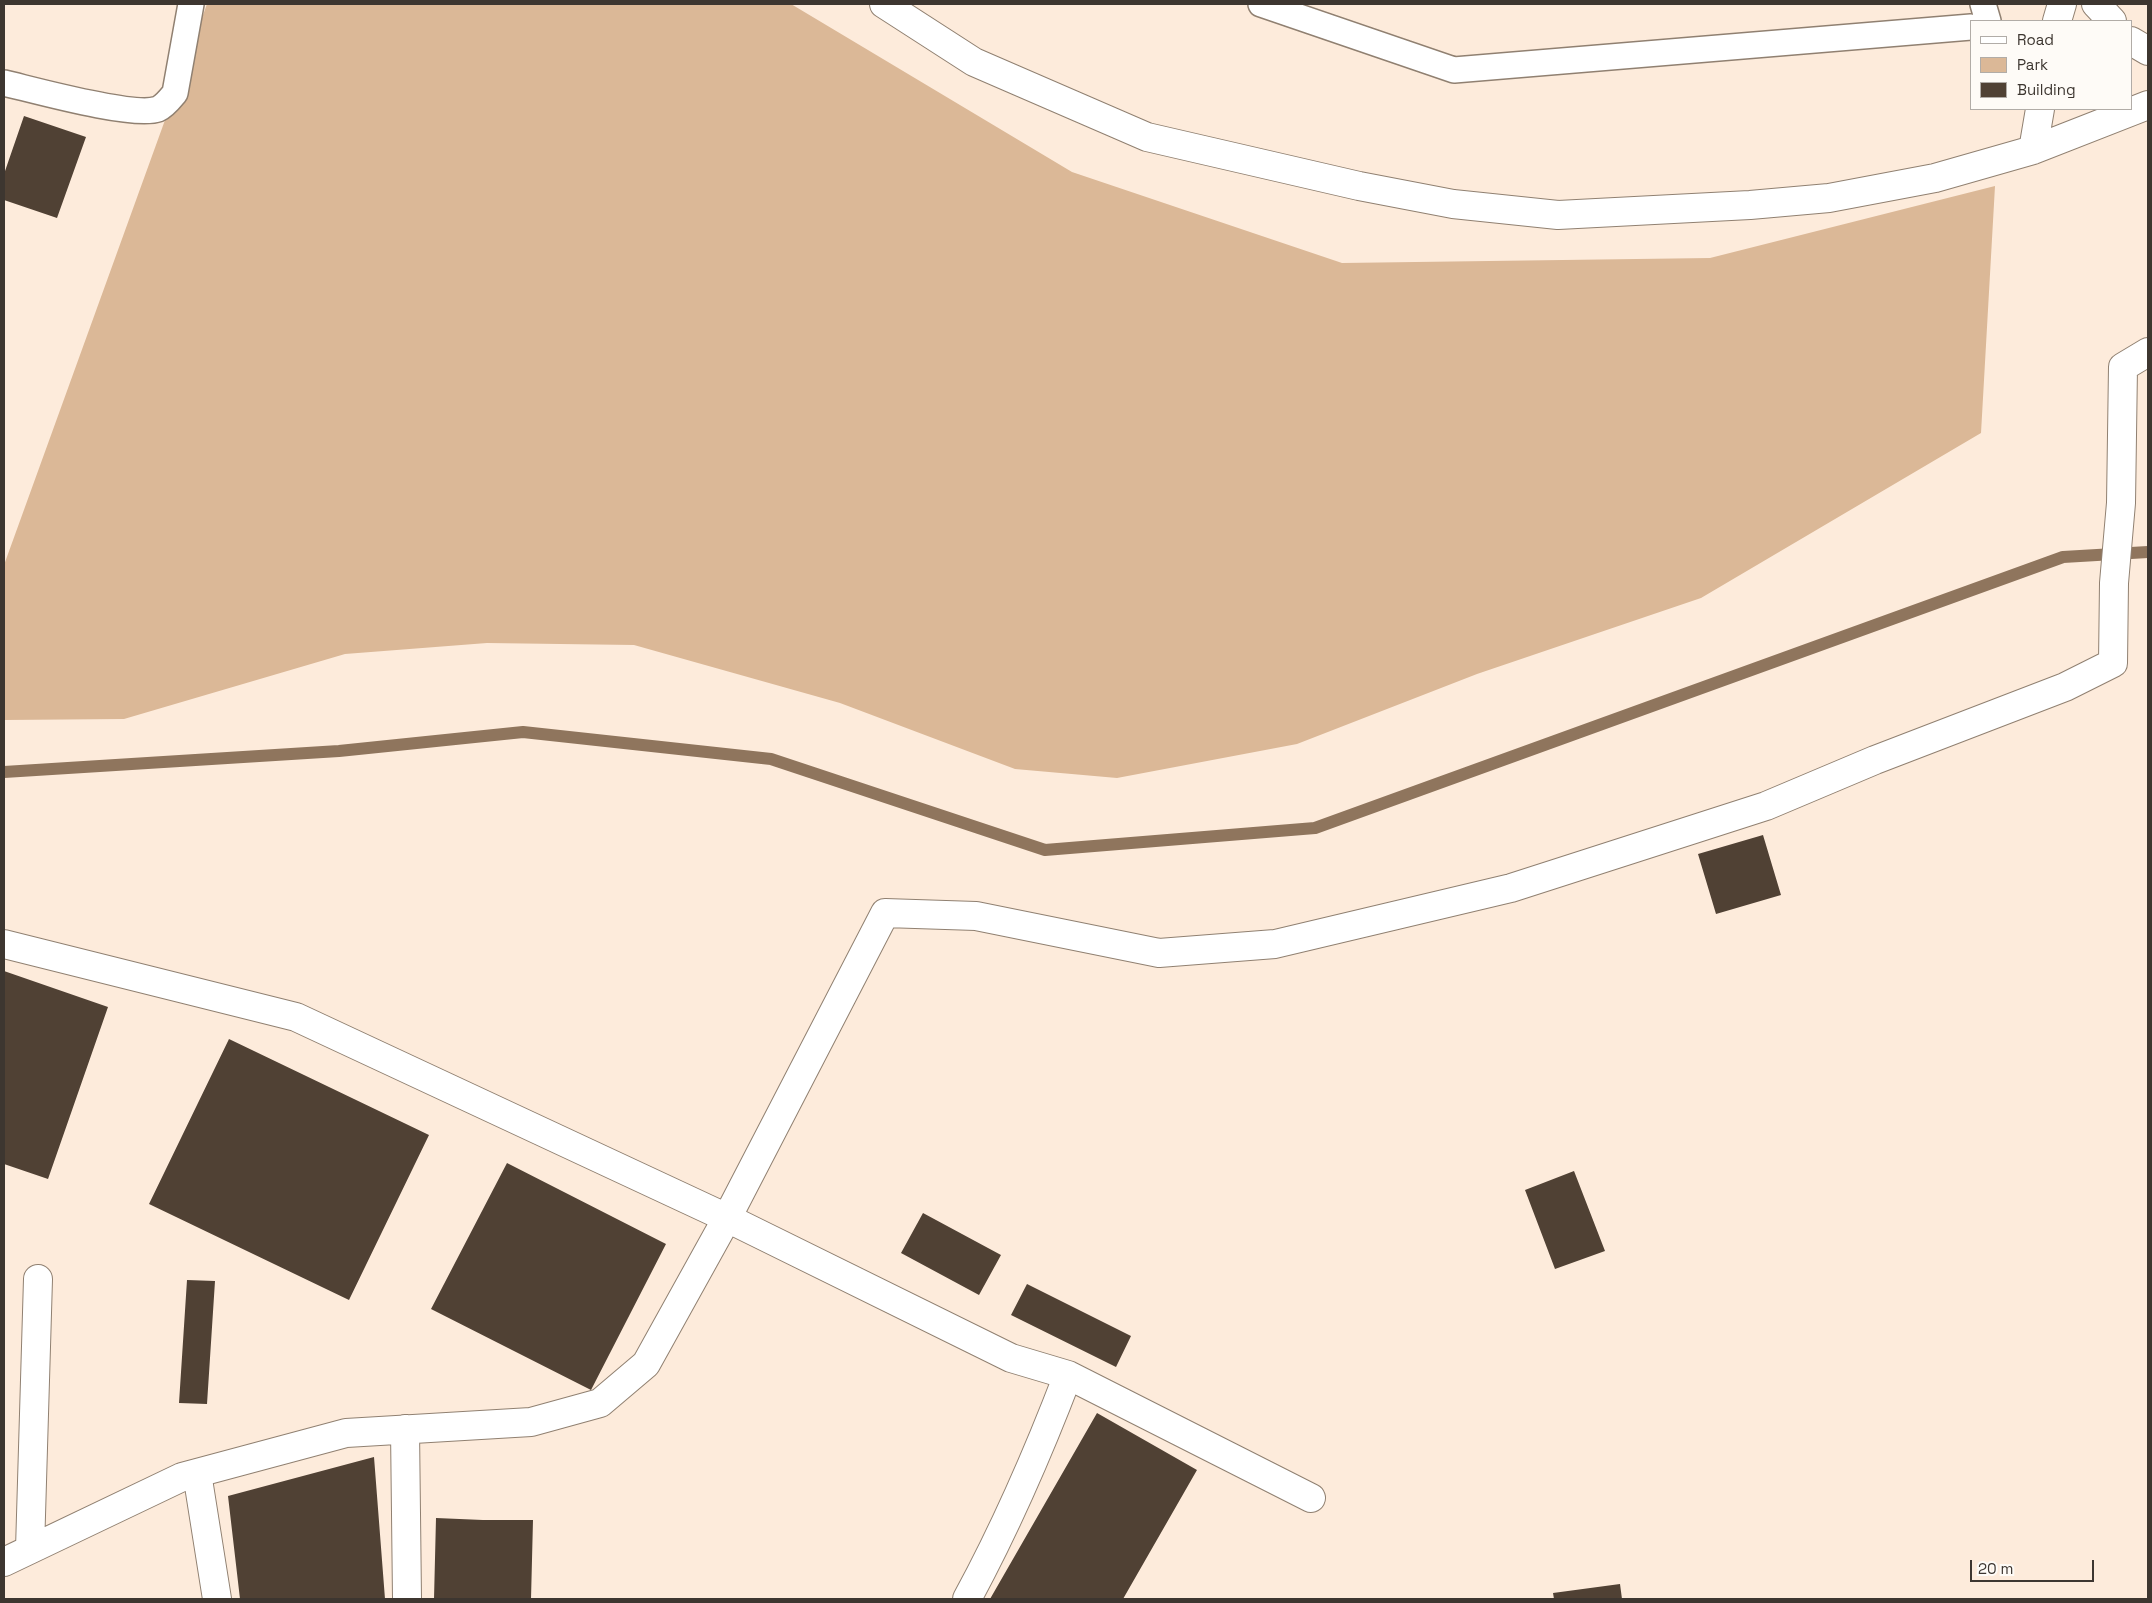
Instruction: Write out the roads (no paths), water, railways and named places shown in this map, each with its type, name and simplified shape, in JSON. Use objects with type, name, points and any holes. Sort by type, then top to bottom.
[{"type":"street","points":[[884,4],[974,62],[1147,137],[1359,186],[1453,204],[1558,215],[1750,205],[1829,198],[1935,178],[2033,150],[2148,105]]},
{"type":"street","points":[[2057,20],[2062,4]]},
{"type":"street","points":[[2096,4],[2111,20]]},
{"type":"street","points":[[2132,42],[2148,51]]},
{"type":"street","points":[[2033,150],[2040,110]]},
{"type":"street","points":[[4,1562],[182,1477],[346,1433],[531,1422],[600,1403],[646,1364],[727,1218],[885,913],[976,916],[1159,953],[1275,944],[1511,888],[1766,806],[1876,760],[2065,687],[2113,663],[2114,583],[2121,504],[2123,367],[2148,352]]},
{"type":"street","points":[[4,944],[296,1018],[727,1218],[1011,1358],[1068,1375],[1311,1498]]},
{"type":"street","points":[[30,1549],[38,1279]]},
{"type":"street","points":[[967,1599],[989,1558],[1045,1436],[1068,1375]]},
{"type":"street","points":[[406,1429],[407,1599]]},
{"type":"street","points":[[197,1473],[217,1599]]},
{"type":"lane","points":[[4,83],[130,111],[158,109],[175,94],[191,4]]},
{"type":"lane","points":[[1262,4],[1454,70],[1970,27]]},
{"type":"lane","points":[[1983,4],[1988,20]]},
{"type":"waterway","points":[[4,772],[339,751],[523,732],[771,759],[1045,850],[1315,828],[2063,557],[2148,552]]}]
